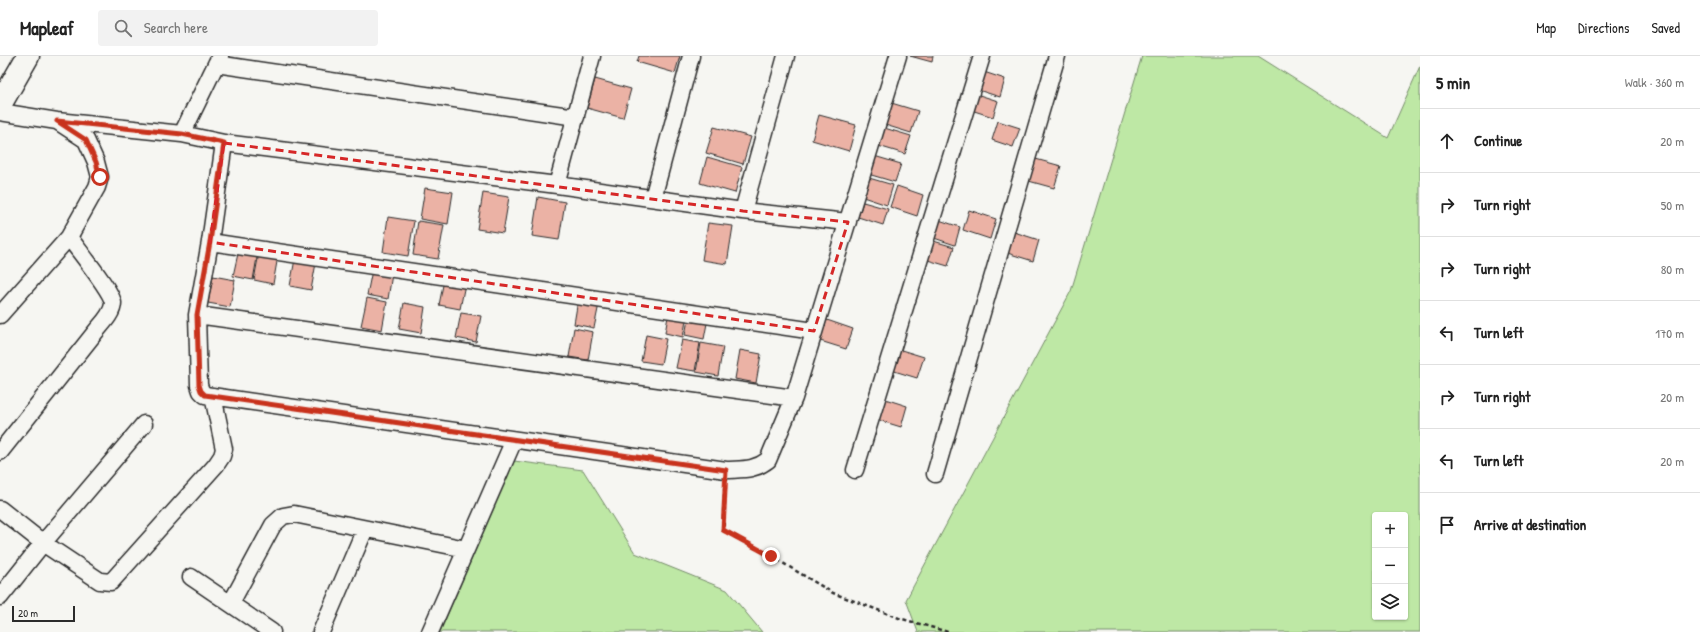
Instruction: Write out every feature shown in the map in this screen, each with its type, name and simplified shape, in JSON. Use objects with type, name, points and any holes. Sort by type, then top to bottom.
[{"type":"main road","points":[[0,105],[28,56]]},
{"type":"street","points":[[557,185],[592,56]]},
{"type":"street","points":[[654,198],[691,56]]},
{"type":"street","points":[[743,211],[786,56]]},
{"type":"street","points":[[224,143],[210,242],[197,315],[199,385],[201,391],[205,395],[726,470],[750,469],[760,466],[768,460],[794,398],[898,56]]},
{"type":"street","points":[[855,470],[982,56]]},
{"type":"street","points":[[935,474],[1057,56]]},
{"type":"street","points":[[182,134],[218,60],[576,117]]},
{"type":"street","points":[[0,112],[57,121],[182,134],[224,143],[557,185],[743,211],[848,222]]},
{"type":"street","points":[[0,315],[69,238],[97,187],[100,177],[96,162],[86,140],[57,121]]},
{"type":"street","points":[[0,452],[110,314],[113,303],[106,289],[69,238]]},
{"type":"street","points":[[210,242],[814,331]]},
{"type":"street","points":[[197,315],[794,398]]},
{"type":"street","points":[[0,509],[43,542],[100,581],[111,582],[216,465],[222,456],[224,449],[213,396]]},
{"type":"street","points":[[0,597],[43,542],[144,424]]},
{"type":"street","points":[[430,632],[514,440]]},
{"type":"street","points":[[231,603],[273,525],[283,516],[294,514],[466,549]]},
{"type":"street","points":[[321,632],[365,529]]},
{"type":"street","points":[[191,577],[272,632]]},
{"type":"path","points":[[726,470],[723,530],[771,556],[832,593],[899,618],[948,632]]},
{"type":"highlighted area","points":[[224,143],[743,211],[848,222],[814,331],[210,242]]},
{"type":"green space","points":[[1142,56],[1258,56],[1388,138],[1420,66],[1420,632],[918,632],[906,600],[1071,291]]},
{"type":"green space","points":[[514,461],[583,470],[635,553],[727,590],[762,632],[440,632]]},
{"type":"building","points":[[639,56],[680,56],[675,73],[637,62]]},
{"type":"building","points":[[910,56],[933,56],[932,62]]},
{"type":"building","points":[[981,71],[1005,79],[1000,97],[975,89]]},
{"type":"building","points":[[595,79],[631,89],[623,118],[587,108]]},
{"type":"building","points":[[973,93],[998,101],[993,117],[968,109]]},
{"type":"building","points":[[888,102],[918,111],[911,133],[882,124]]},
{"type":"building","points":[[819,115],[856,125],[849,151],[812,140]]},
{"type":"building","points":[[998,121],[1020,128],[1013,147],[992,140]]},
{"type":"building","points":[[714,127],[751,137],[743,164],[706,153]]},
{"type":"building","points":[[881,127],[911,136],[905,154],[875,145]]},
{"type":"building","points":[[874,156],[901,164],[895,182],[868,174]]},
{"type":"building","points":[[707,157],[742,167],[735,193],[700,183]]},
{"type":"building","points":[[1032,158],[1061,166],[1054,188],[1025,180]]},
{"type":"building","points":[[869,178],[893,185],[887,205],[863,197]]},
{"type":"building","points":[[897,186],[923,195],[917,216],[890,207]]},
{"type":"building","points":[[425,188],[453,192],[448,224],[420,219]]},
{"type":"building","points":[[483,193],[509,197],[503,233],[477,229]]},
{"type":"building","points":[[538,197],[565,202],[559,240],[532,236]]},
{"type":"building","points":[[863,202],[888,209],[883,225],[858,217]]},
{"type":"building","points":[[969,210],[996,219],[990,239],[963,230]]},
{"type":"building","points":[[388,217],[414,221],[408,256],[383,252]]},
{"type":"building","points":[[936,219],[960,227],[955,245],[931,237]]},
{"type":"building","points":[[418,221],[444,225],[438,259],[413,255]]},
{"type":"building","points":[[708,223],[733,226],[727,264],[702,260]]},
{"type":"building","points":[[1011,231],[1039,240],[1033,261],[1004,252]]},
{"type":"building","points":[[930,240],[954,247],[948,266],[924,259]]},
{"type":"building","points":[[239,249],[258,252],[253,280],[233,276]]},
{"type":"building","points":[[259,253],[278,256],[273,284],[254,280]]},
{"type":"building","points":[[295,259],[316,263],[311,290],[290,286]]},
{"type":"building","points":[[372,270],[392,274],[388,299],[367,295]]},
{"type":"building","points":[[213,276],[235,280],[230,307],[208,303]]},
{"type":"building","points":[[444,280],[465,284],[460,309],[439,305]]},
{"type":"building","points":[[367,298],[387,302],[382,330],[361,326]]},
{"type":"building","points":[[578,300],[599,304],[594,328],[574,324]]},
{"type":"building","points":[[404,303],[425,307],[421,333],[399,329]]},
{"type":"building","points":[[669,311],[687,315],[683,337],[665,333]]},
{"type":"building","points":[[461,313],[481,316],[476,342],[456,338]]},
{"type":"building","points":[[689,315],[708,318],[704,339],[685,335]]},
{"type":"building","points":[[824,319],[853,329],[846,349],[817,340]]},
{"type":"building","points":[[574,328],[593,332],[588,360],[569,357]]},
{"type":"building","points":[[646,335],[666,339],[661,364],[641,361]]},
{"type":"building","points":[[682,340],[700,343],[695,371],[676,368]]},
{"type":"building","points":[[701,343],[723,347],[718,376],[696,372]]},
{"type":"building","points":[[898,349],[924,357],[917,378],[891,370]]},
{"type":"building","points":[[740,350],[761,354],[756,383],[735,379]]},
{"type":"building","points":[[882,398],[907,406],[901,427],[875,419]]},
{"type":"route","points":[[100,177],[96,162],[86,140],[57,121],[182,134],[224,143],[210,242],[197,315],[199,385],[201,391],[205,395],[726,470],[723,530],[771,556]]}]
